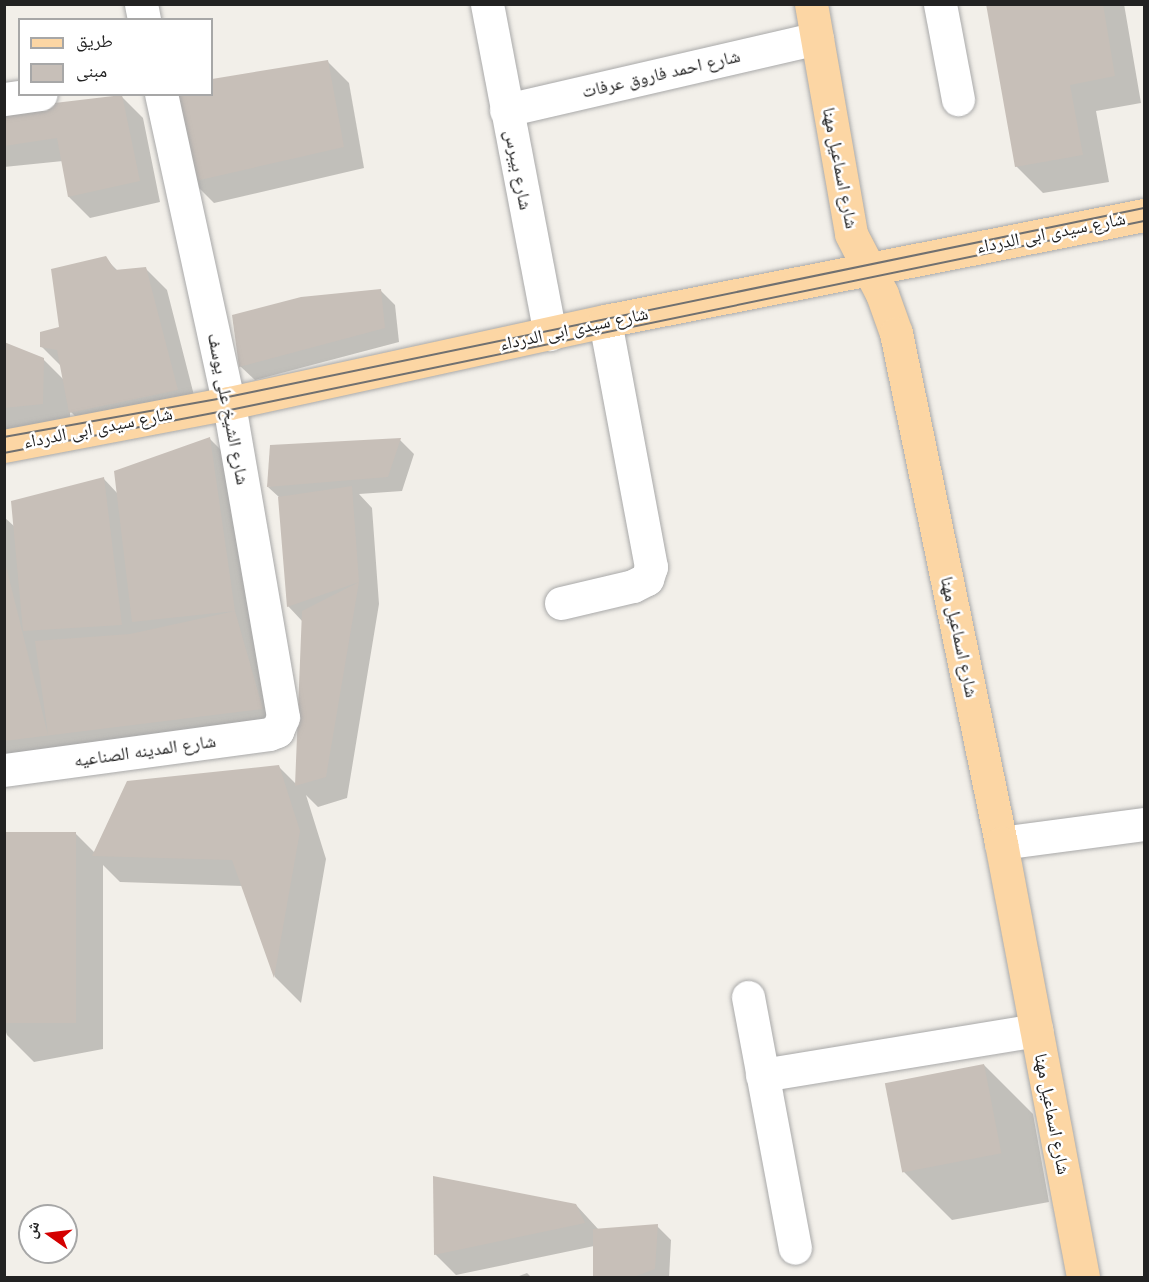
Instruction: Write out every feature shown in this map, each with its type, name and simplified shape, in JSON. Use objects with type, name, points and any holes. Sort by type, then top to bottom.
[{"type":"main road","name":"شارع اسماعيل مهنا","points":[[811,4],[843,201],[851,234],[882,294],[896,333],[1001,843],[1083,1278]]},
{"type":"main road","name":"شارع سيدى ابى الدرداء","points":[[4,446],[229,403],[605,321],[1144,214]]},
{"type":"street","name":"شارع بيبرس","points":[[487,4],[550,334]]},
{"type":"street","points":[[940,4],[958,99]]},
{"type":"street","name":"شارع احمد فاروق عرفات","points":[[506,110],[817,38]]},
{"type":"street","points":[[4,99],[26,96]]},
{"type":"street","name":"شارع الشيخ على يوسف","points":[[161,96],[229,403],[284,706],[281,725]]},
{"type":"street","points":[[561,603],[633,585],[647,579],[651,567],[605,321]]},
{"type":"street","name":"شارع المدينه الصناعيه","points":[[4,770],[269,734],[281,725]]},
{"type":"street","points":[[1001,843],[1144,824]]},
{"type":"street","points":[[748,997],[795,1248]]},
{"type":"street","points":[[762,1075],[1036,1030]]},
{"type":"building","points":[[986,4],[1103,4],[1115,76],[1070,85],[1083,155],[1015,167]]},
{"type":"building","points":[[328,60],[344,147],[191,182],[172,96],[213,96],[213,79]]},
{"type":"building","points":[[122,96],[140,181],[68,197],[57,138],[4,146],[4,109]]},
{"type":"building","points":[[106,256],[115,270],[146,267],[178,390],[69,413],[57,350],[40,347],[40,332],[59,327],[51,269]]},
{"type":"building","points":[[381,289],[385,328],[239,367],[232,315],[301,297]]},
{"type":"building","points":[[4,342],[44,358],[43,404],[4,408]]},
{"type":"building","points":[[210,437],[235,611],[132,622],[114,471]]},
{"type":"building","points":[[401,438],[388,477],[267,487],[270,445]]},
{"type":"building","points":[[104,477],[122,625],[23,631],[11,501]]},
{"type":"building","points":[[352,486],[359,582],[287,607],[278,497]]},
{"type":"building","points":[[4,558],[48,735],[35,641],[130,634],[235,611],[263,709],[4,741]]},
{"type":"building","points":[[359,582],[326,777],[295,786],[302,611]]},
{"type":"building","points":[[279,765],[300,831],[274,978],[232,860],[92,856],[127,781]]},
{"type":"building","points":[[4,832],[76,832],[76,1023],[4,1023]]},
{"type":"building","points":[[984,1064],[1001,1153],[902,1173],[885,1083]]},
{"type":"building","points":[[433,1176],[576,1204],[585,1223],[434,1255]]},
{"type":"building","points":[[658,1224],[655,1269],[631,1278],[593,1278],[593,1229]]},
{"type":"tram line","points":[[4,437],[228,397],[1144,208]]},
{"type":"tram line","points":[[4,453],[230,410],[1144,221]]}]
